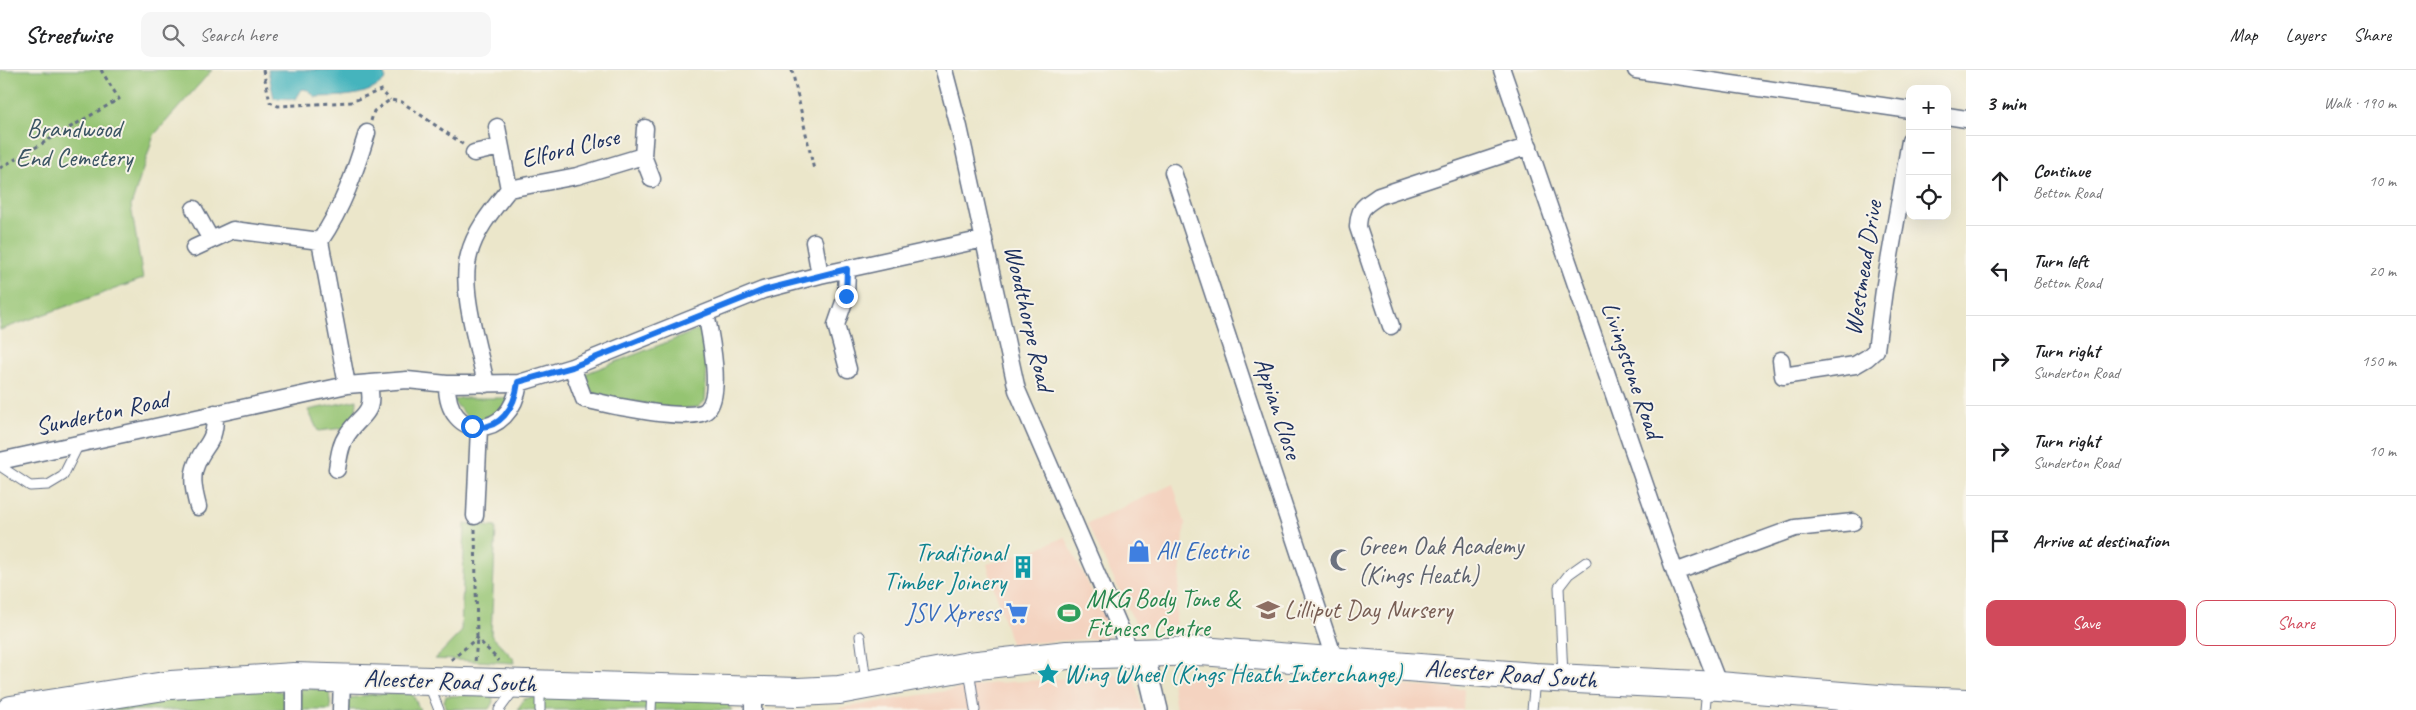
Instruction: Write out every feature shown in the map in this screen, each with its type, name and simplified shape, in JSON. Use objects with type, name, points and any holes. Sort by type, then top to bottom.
[{"type":"highway","name":"Alcester Road South","points":[[11,710],[171,685],[294,677],[474,681],[533,692],[651,699],[753,701],[839,690],[969,666],[1067,655],[1201,651],[1563,679],[1710,694],[1925,706],[1966,703]]},
{"type":"street","name":"Woodthorpe Road","points":[[944,70],[1017,390],[1137,652]]},
{"type":"street","name":"Livingstone Road","points":[[1502,70],[1675,572],[1710,694]]},
{"type":"street","points":[[1636,70],[1906,109]]},
{"type":"street","points":[[1951,117],[1966,119]]},
{"type":"street","name":"Elford Close","points":[[497,127],[509,189]]},
{"type":"street","name":"Elford Close","points":[[645,128],[643,156],[652,179]]},
{"type":"street","points":[[346,385],[320,241],[336,217],[353,177],[367,133]]},
{"type":"street","points":[[1391,326],[1358,227],[1359,212],[1379,196],[1529,146]]},
{"type":"street","name":"Elford Close","points":[[474,153],[500,147]]},
{"type":"street","name":"Elford Close","points":[[486,384],[465,283],[468,254],[487,216],[509,189],[577,176],[643,156]]},
{"type":"street","name":"Westmead Drive","points":[[1781,360],[1783,376],[1855,365],[1876,350],[1884,290],[1906,163]]},
{"type":"street","name":"Appian Close","points":[[1173,172],[1335,661]]},
{"type":"street","points":[[194,209],[210,238]]},
{"type":"street","points":[[194,248],[210,238],[233,230],[320,241]]},
{"type":"street","name":"Sunderton Road","points":[[0,461],[346,385],[407,380],[447,384],[518,382],[572,367],[764,290],[820,275],[984,239]]},
{"type":"street","points":[[814,242],[820,275]]},
{"type":"street","points":[[847,269],[846,296],[836,325],[848,369]]},
{"type":"street","points":[[572,367],[584,399],[676,416],[701,414],[708,410],[711,402],[715,364],[706,313]]},
{"type":"street","points":[[447,384],[446,394],[452,412],[460,419],[479,428],[491,426],[501,420],[510,410],[517,396],[518,382]]},
{"type":"street","points":[[337,469],[344,439],[367,412],[372,402],[369,384]]},
{"type":"street","points":[[198,507],[193,483],[195,468],[213,438],[216,429],[215,413]]},
{"type":"street","points":[[475,516],[479,428]]},
{"type":"street","points":[[1675,572],[1795,528],[1853,522]]},
{"type":"street","points":[[1137,652],[1157,710]]},
{"type":"street","points":[[294,677],[294,710]]},
{"type":"street","points":[[341,710],[342,677]]},
{"type":"lane","points":[[0,466],[30,486],[48,485],[63,476],[79,443]]},
{"type":"lane","points":[[1563,679],[1559,586],[1569,574],[1586,562]]},
{"type":"lane","points":[[860,636],[867,685]]},
{"type":"lane","points":[[969,666],[975,710]]},
{"type":"lane","points":[[1532,710],[1535,677]]},
{"type":"lane","points":[[428,680],[429,690],[439,710]]},
{"type":"lane","points":[[499,710],[533,692]]},
{"type":"path","points":[[0,168],[119,100],[102,70]]},
{"type":"path","points":[[263,70],[270,102],[278,106],[351,102],[381,90],[390,100],[402,102],[454,139]]},
{"type":"path","points":[[792,70],[814,170]]},
{"type":"path","points":[[367,133],[374,111],[390,100]]},
{"type":"path","points":[[474,681],[477,638],[475,516]]},
{"type":"shaded area","points":[[1173,484],[1185,523],[1175,628],[1137,627],[1087,524]]},
{"type":"shaded area","points":[[1065,537],[1110,628],[1108,638],[1011,644],[987,564],[1029,552]]},
{"type":"shaded area","points":[[1133,674],[1142,710],[839,710],[840,708],[995,683]]},
{"type":"shaded area","points":[[1192,674],[1464,689],[1463,710],[1176,710],[1172,683],[1177,677]]},
{"type":"green space","name":"Brandwood End Cemetery","points":[[0,70],[212,70],[154,135],[131,206],[143,279],[0,330]]},
{"type":"green space","points":[[701,329],[707,367],[705,401],[698,407],[676,409],[596,395],[585,384],[582,375]]},
{"type":"green space","points":[[460,398],[509,398],[500,416],[473,423],[453,401]]},
{"type":"green space","points":[[357,400],[356,412],[344,428],[318,431],[308,410]]},
{"type":"green space","points":[[465,524],[496,527],[491,635],[513,658],[514,663],[435,659],[461,632]]},
{"type":"green space","points":[[301,687],[329,691],[331,710],[298,710]]},
{"type":"green space","points":[[271,688],[285,693],[286,710],[79,710]]},
{"type":"green space","points":[[407,693],[413,695],[420,710],[346,710],[351,698],[372,694]]},
{"type":"green space","points":[[492,695],[493,702],[489,709],[447,709],[444,701],[446,696]]},
{"type":"green space","points":[[543,695],[724,700],[732,710],[518,710],[524,699]]},
{"type":"water","points":[[268,70],[382,70],[386,79],[371,90],[353,95],[315,97],[308,90],[302,89],[296,99],[274,98]]},
{"type":"place","name":"All Electric","points":[[1139,551]]},
{"type":"place","name":"Green Oak Academy (Kings Heath)","points":[[1341,560]]},
{"type":"place","name":"Traditional Timber Joinery","points":[[1023,567]]},
{"type":"place","name":"Lilliput Day Nursery","points":[[1268,610]]},
{"type":"place","name":"JSV Xpress","points":[[1017,613]]},
{"type":"place","name":"MKG Body Tone & Fitness Centre","points":[[1069,613]]},
{"type":"place","name":"Wing Wheel (Kings Heath Interchange)","points":[[1048,674]]},
{"type":"route","points":[[472,426],[479,428],[491,426],[501,420],[510,410],[517,396],[518,382],[572,367],[764,290],[847,269],[846,296]]}]
